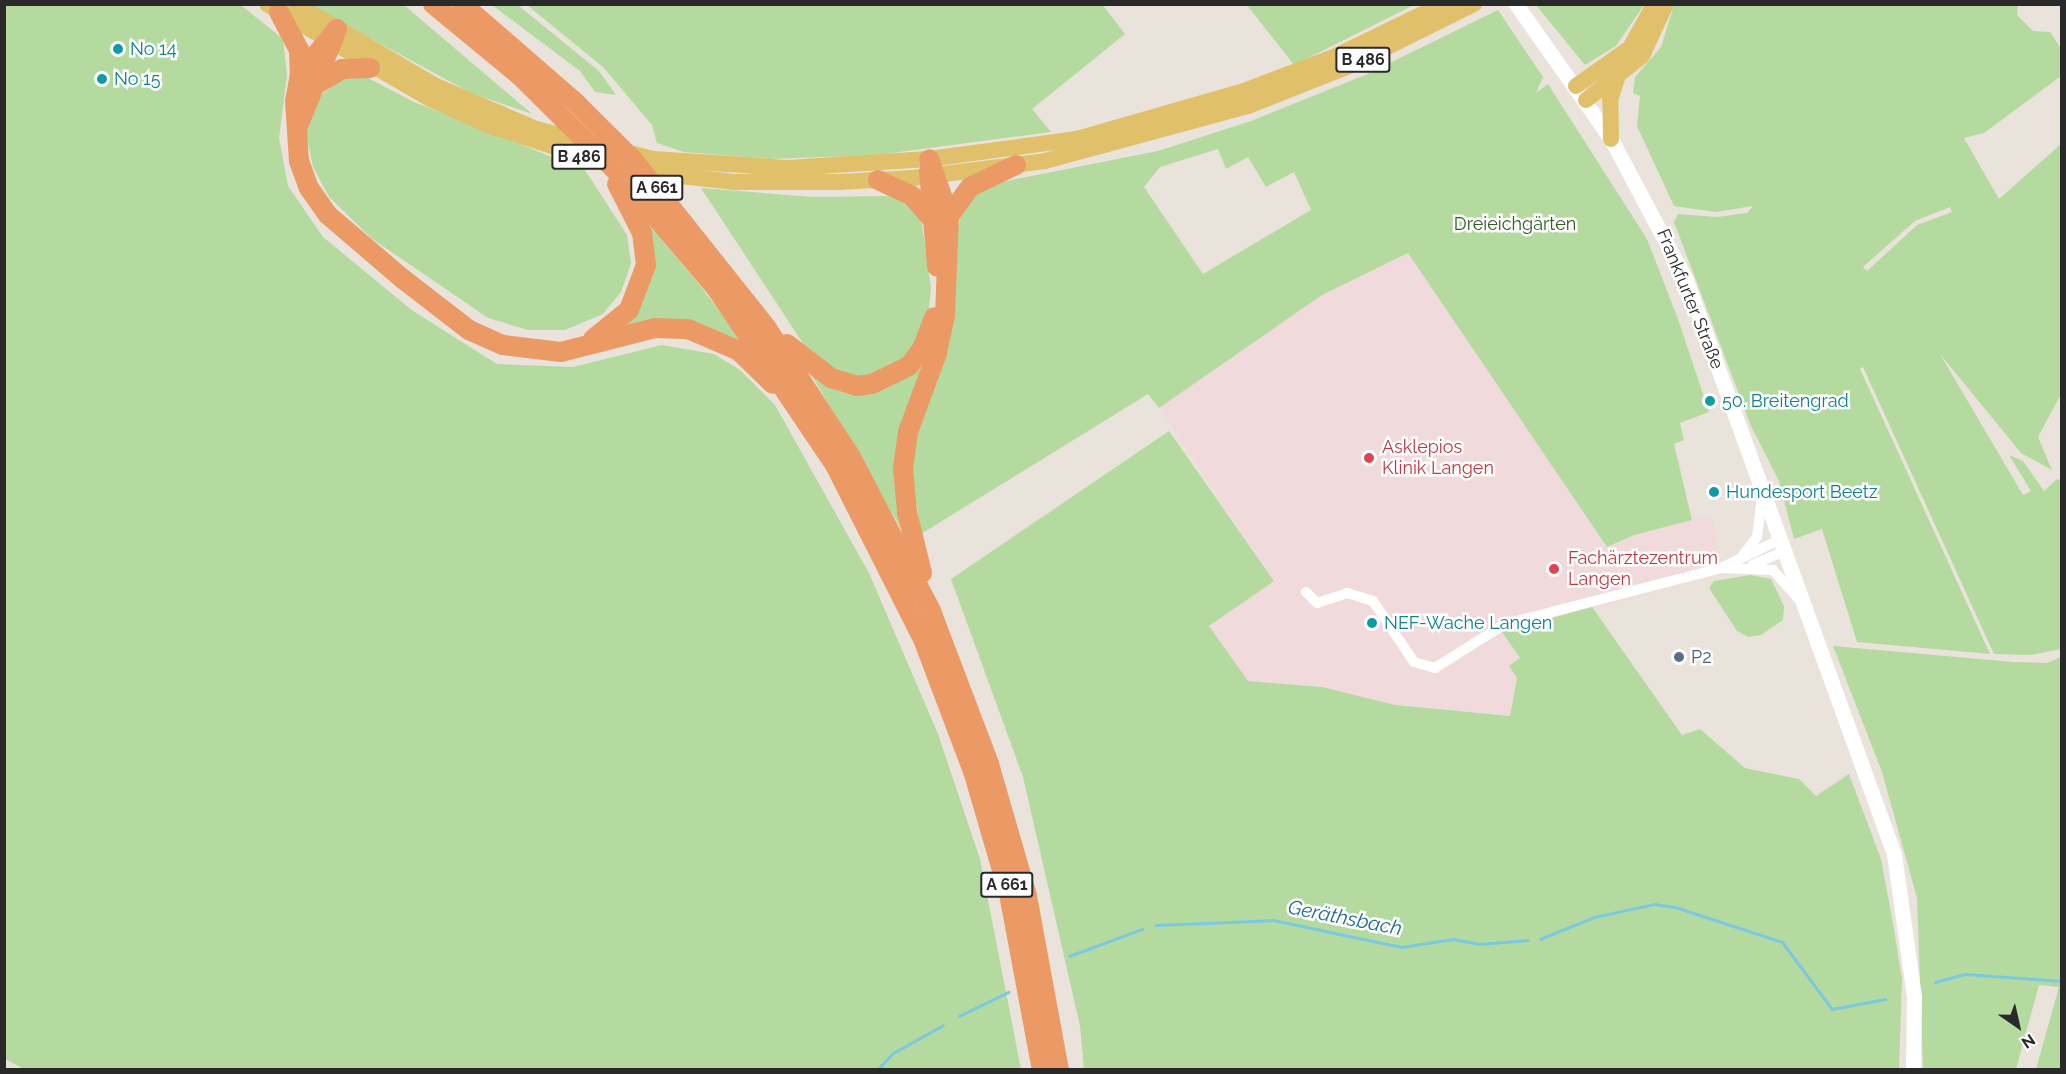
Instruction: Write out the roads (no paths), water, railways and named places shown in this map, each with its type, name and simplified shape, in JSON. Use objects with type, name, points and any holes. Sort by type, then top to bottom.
[{"type":"highway","name":"A 661","points":[[434,4],[519,75],[595,148],[716,288],[810,422],[889,566],[950,706],[1009,894],[1042,1070]]},
{"type":"highway","name":"A 661","points":[[462,4],[566,94],[634,161],[766,327],[851,457],[931,611],[989,764],[1020,865],[1059,1070]]},
{"type":"highway","points":[[281,7],[299,50],[300,74],[296,133],[303,177],[314,197],[366,249],[482,337],[514,348],[561,352],[656,328],[704,333],[739,351],[810,422]]},
{"type":"highway","points":[[300,74],[332,39]]},
{"type":"highway","points":[[296,133],[319,83],[332,39]]},
{"type":"highway","points":[[319,83],[342,69],[370,68]]},
{"type":"highway","points":[[561,352],[621,320],[638,294],[646,265],[642,233],[595,148]]},
{"type":"highway","points":[[940,217],[970,187],[1016,165]]},
{"type":"highway","points":[[766,327],[831,378],[857,386],[899,374],[917,357],[933,320],[940,217],[931,171]]},
{"type":"highway","points":[[878,180],[912,196],[940,217]]},
{"type":"highway","name":"A 661","points":[[931,611],[911,529],[903,460],[913,414],[941,337],[940,217]]},
{"type":"main road","name":"B 486","points":[[281,7],[332,39],[370,68],[493,120],[633,170],[712,181],[878,180],[931,171],[1077,139],[1203,105],[1336,56],[1443,4]]},
{"type":"main road","name":"B 486","points":[[332,39],[493,120],[601,148],[699,164],[931,171],[1016,165],[1083,153],[1248,106],[1347,67],[1474,4]]},
{"type":"main road","name":"Frankfurter Straße","points":[[1515,4],[1581,93],[1611,138],[1657,217],[1686,280],[1801,604],[1894,854],[1906,914],[1914,997],[1914,1070]]},
{"type":"main road","points":[[1581,93],[1630,48],[1650,20],[1655,4]]},
{"type":"main road","points":[[1611,138],[1610,100],[1617,80],[1648,48],[1666,4]]},
{"type":"main road","points":[[1581,93],[1617,80]]},
{"type":"street","points":[[1743,555],[1757,537],[1763,493]]},
{"type":"street","points":[[1721,568],[1743,555],[1781,546]]},
{"type":"street","points":[[1749,567],[1781,546]]},
{"type":"street","points":[[1306,592],[1317,603],[1347,593],[1373,601],[1414,662],[1427,668],[1444,665],[1505,624],[1721,568],[1749,567],[1773,570],[1801,604]]},
{"type":"waterway","name":"Geräthsbach","points":[[1540,939],[1594,917],[1654,904],[1675,907],[1782,942],[1832,1009],[1885,999]]},
{"type":"waterway","name":"Geräthsbach","points":[[1156,925],[1273,920],[1401,947],[1453,939],[1478,944],[1528,940]]},
{"type":"waterway","name":"Geräthsbach","points":[[1069,956],[1142,929]]},
{"type":"waterway","name":"Geräthsbach","points":[[1935,982],[1965,974],[2062,981]]},
{"type":"waterway","name":"Geräthsbach","points":[[959,1016],[1008,992]]},
{"type":"waterway","name":"Geräthsbach","points":[[877,1070],[893,1053],[943,1025]]},
{"type":"place","name":"No 14","points":[[118,49]]},
{"type":"place","name":"No 15","points":[[102,79]]},
{"type":"place","name":"50. Breitengrad","points":[[1710,401]]},
{"type":"place","name":"Asklepios Klinik Langen","points":[[1369,458]]},
{"type":"place","name":"Hundesport Beetz","points":[[1714,492]]},
{"type":"place","name":"Fachärztezentrum Langen","points":[[1554,569]]},
{"type":"place","name":"NEF-Wache Langen","points":[[1372,623]]},
{"type":"place","name":"P2","points":[[1679,657]]},
{"type":"park label","name":"Dreieichgärten","points":[[1515,224]]}]
